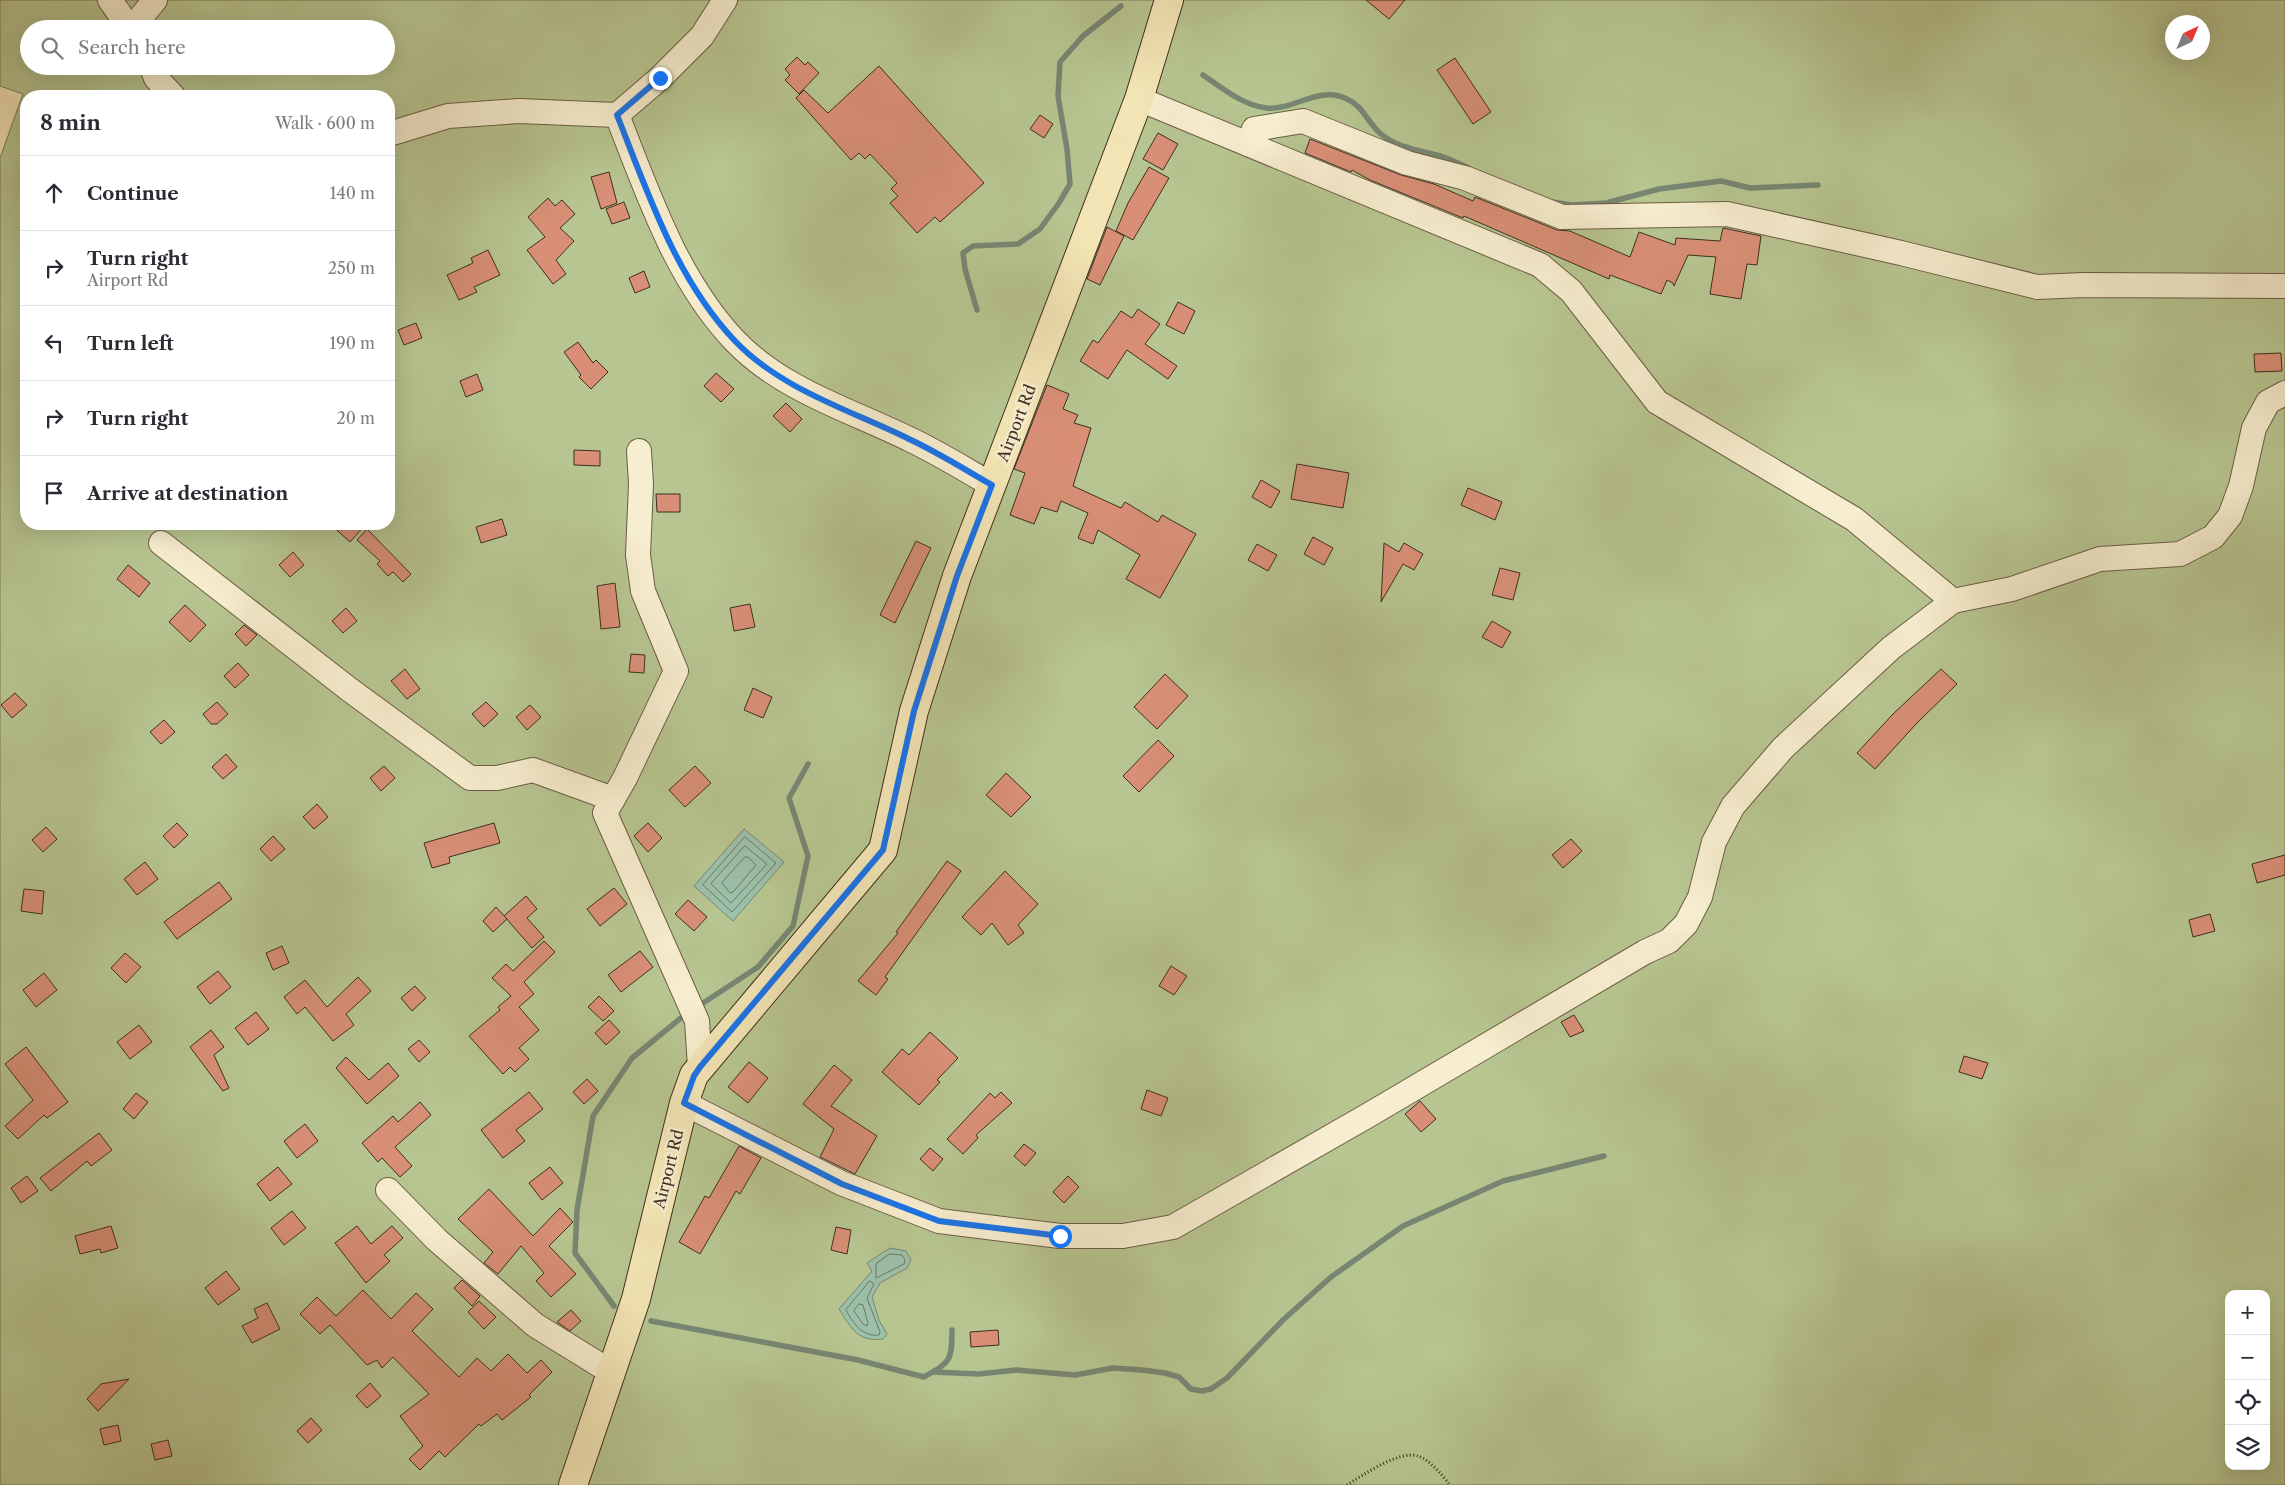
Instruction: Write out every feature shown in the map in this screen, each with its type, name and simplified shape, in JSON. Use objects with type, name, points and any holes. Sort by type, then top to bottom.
[{"type":"main road","name":"Airport Rd","points":[[573,1485],[636,1299],[684,1103],[694,1076],[883,850],[914,711],[957,576],[1139,99],[1169,0]]},
{"type":"street","points":[[110,0],[124,20]]},
{"type":"street","points":[[138,20],[155,0]]},
{"type":"street","points":[[395,132],[448,116],[519,111],[617,115],[660,78],[702,36],[725,0]]},
{"type":"street","points":[[154,80],[166,90]]},
{"type":"street","points":[[1139,99],[1540,265],[1572,290],[1657,402],[1854,518],[1953,601]]},
{"type":"street","points":[[617,115],[675,254],[707,308],[736,342],[765,367],[790,384],[909,439],[992,485]]},
{"type":"street","points":[[1248,144],[1254,129],[1303,121],[1407,163],[1465,178],[1562,217],[1727,214],[1901,253],[2037,287],[2084,285],[2285,286]]},
{"type":"street","points":[[684,1103],[842,1184],[939,1221],[1060,1236],[1123,1236],[1173,1227],[1367,1116],[1645,952],[1669,941],[1686,924],[1700,897],[1714,842],[1732,806],[1783,748],[1891,648],[1953,601],[2012,589],[2100,559],[2180,554],[2213,537],[2230,516],[2241,486],[2254,428],[2268,402],[2285,393]]},
{"type":"street","points":[[639,451],[641,484],[638,555],[643,592],[676,671],[605,813],[697,1021],[700,1067]]},
{"type":"street","points":[[161,543],[350,690],[470,778],[497,778],[533,770],[613,799]]},
{"type":"street","points":[[388,1190],[437,1240],[535,1325],[611,1372]]},
{"type":"path","points":[[1347,1485],[1374,1467],[1401,1458],[1415,1456],[1429,1463],[1450,1485]]},
{"type":"shaded area","points":[[0,0],[2285,0],[2285,1485],[0,1485],[0,158],[20,102],[20,530],[395,530],[395,90],[20,90],[20,93],[0,86]]},
{"type":"water","points":[[744,829],[784,862],[733,921],[694,886]]},
{"type":"water","points":[[890,1248],[906,1251],[911,1260],[907,1268],[880,1283],[872,1297],[879,1320],[887,1334],[883,1339],[867,1338],[856,1333],[839,1309],[872,1271],[867,1263]]},
{"type":"building","points":[[1366,0],[1405,0],[1389,19]]},
{"type":"building","points":[[797,57],[805,65],[808,62],[819,73],[799,94],[785,80],[790,75],[785,69]]},
{"type":"building","points":[[1455,58],[1491,112],[1473,124],[1437,70]]},
{"type":"building","points":[[879,66],[984,183],[940,222],[935,217],[917,233],[890,203],[898,196],[891,189],[897,183],[870,154],[865,159],[859,153],[851,160],[796,98],[804,90],[828,113]]},
{"type":"building","points":[[1040,115],[1053,124],[1044,138],[1030,129]]},
{"type":"building","points":[[1158,133],[1178,144],[1163,170],[1143,159]]},
{"type":"building","points":[[1310,139],[1401,175],[1434,184],[1473,201],[1475,197],[1557,230],[1570,231],[1630,257],[1639,232],[1675,245],[1676,238],[1720,241],[1723,228],[1761,236],[1757,265],[1747,264],[1741,299],[1710,294],[1716,257],[1688,255],[1674,286],[1673,283],[1667,280],[1661,294],[1610,275],[1609,279],[1464,216],[1463,218],[1370,180],[1352,170],[1351,172],[1305,153]]},
{"type":"building","points":[[1149,167],[1169,178],[1133,240],[1116,231],[1128,203]]},
{"type":"building","points":[[609,172],[617,203],[601,209],[591,177]]},
{"type":"building","points":[[548,198],[555,206],[562,200],[575,214],[560,228],[574,241],[556,260],[566,274],[553,284],[527,250],[545,237],[528,217]]},
{"type":"building","points":[[624,202],[630,218],[612,224],[606,209]]},
{"type":"building","points":[[1107,227],[1124,236],[1100,285],[1087,279]]},
{"type":"building","points":[[488,250],[500,275],[474,287],[477,292],[459,300],[447,275],[473,263],[471,258]]},
{"type":"building","points":[[644,271],[650,287],[635,293],[629,278]]},
{"type":"building","points":[[1178,302],[1195,311],[1184,334],[1166,325]]},
{"type":"building","points":[[1138,309],[1160,324],[1145,344],[1177,366],[1168,379],[1127,350],[1108,379],[1080,361],[1093,340],[1098,343],[1121,311],[1132,318]]},
{"type":"building","points":[[416,323],[422,338],[404,345],[398,330]]},
{"type":"building","points":[[578,342],[593,363],[596,360],[608,372],[591,389],[579,377],[581,375],[564,352]]},
{"type":"building","points":[[2281,353],[2282,371],[2255,372],[2254,354]]},
{"type":"building","points":[[716,373],[734,389],[721,402],[704,386]]},
{"type":"building","points":[[477,374],[483,390],[466,397],[460,381]]},
{"type":"building","points":[[1047,385],[1069,394],[1063,409],[1078,415],[1074,423],[1091,428],[1073,486],[1121,508],[1125,502],[1158,522],[1162,515],[1196,534],[1160,598],[1126,579],[1140,555],[1098,530],[1093,544],[1078,538],[1088,513],[1061,501],[1057,512],[1041,507],[1034,524],[1010,515],[1025,473],[1014,469]]},
{"type":"building","points":[[786,403],[802,419],[790,432],[773,416]]},
{"type":"building","points":[[574,450],[600,451],[600,466],[574,465]]},
{"type":"building","points":[[1297,464],[1349,473],[1343,508],[1291,499]]},
{"type":"building","points":[[1261,480],[1280,491],[1271,508],[1252,497]]},
{"type":"building","points":[[1468,488],[1502,502],[1495,520],[1461,505]]},
{"type":"building","points":[[656,494],[680,494],[680,512],[657,512]]},
{"type":"building","points":[[502,519],[507,535],[481,543],[476,527]]},
{"type":"building","points":[[337,530],[361,530],[350,542]]},
{"type":"building","points":[[368,530],[411,574],[403,582],[393,572],[388,576],[377,564],[380,561],[357,540]]},
{"type":"building","points":[[1313,537],[1333,548],[1324,565],[1304,554]]},
{"type":"building","points":[[916,541],[931,548],[895,623],[880,615]]},
{"type":"building","points":[[1384,543],[1399,552],[1404,543],[1423,554],[1414,570],[1403,564],[1381,602]]},
{"type":"building","points":[[1257,544],[1277,555],[1268,571],[1248,560]]},
{"type":"building","points":[[293,552],[304,565],[290,577],[279,565]]},
{"type":"building","points":[[128,565],[150,583],[139,597],[117,579]]},
{"type":"building","points":[[1500,568],[1520,573],[1513,600],[1492,595]]},
{"type":"building","points":[[615,583],[620,627],[601,629],[597,586]]},
{"type":"building","points":[[750,604],[755,627],[734,631],[730,608]]},
{"type":"building","points":[[185,605],[206,625],[190,642],[169,622]]},
{"type":"building","points":[[346,608],[357,621],[343,633],[332,621]]},
{"type":"building","points":[[1492,621],[1511,632],[1502,648],[1482,637]]},
{"type":"building","points":[[244,625],[257,635],[246,646],[235,634]]},
{"type":"building","points":[[631,654],[645,655],[644,673],[629,672]]},
{"type":"building","points":[[238,663],[249,675],[235,688],[224,676]]},
{"type":"building","points":[[405,669],[420,689],[407,699],[391,681]]},
{"type":"building","points":[[1941,669],[1957,684],[1917,723],[1875,769],[1857,753],[1893,714]]},
{"type":"building","points":[[1165,674],[1188,696],[1157,729],[1134,707]]},
{"type":"building","points":[[753,688],[772,697],[763,718],[744,710]]},
{"type":"building","points":[[15,693],[27,705],[12,718],[1,705]]},
{"type":"building","points":[[217,702],[228,714],[217,724],[211,724],[203,714]]},
{"type":"building","points":[[486,702],[498,714],[484,727],[472,714]]},
{"type":"building","points":[[530,705],[541,717],[527,730],[516,717]]},
{"type":"building","points":[[164,720],[175,732],[161,744],[150,732]]},
{"type":"building","points":[[1158,740],[1174,756],[1139,792],[1123,776]]},
{"type":"building","points":[[226,754],[237,767],[223,779],[212,767]]},
{"type":"building","points":[[384,766],[395,778],[381,791],[370,778]]},
{"type":"building","points":[[695,766],[711,783],[685,807],[669,790]]},
{"type":"building","points":[[1006,773],[1031,797],[1011,817],[986,795]]},
{"type":"building","points":[[317,804],[328,817],[314,829],[303,817]]},
{"type":"building","points":[[177,823],[188,835],[174,848],[163,836]]},
{"type":"building","points":[[494,823],[500,843],[449,857],[450,863],[432,868],[424,843]]},
{"type":"building","points":[[648,823],[662,838],[648,852],[634,836]]},
{"type":"building","points":[[46,827],[57,839],[43,852],[32,840]]},
{"type":"building","points":[[273,836],[285,849],[271,861],[260,849]]},
{"type":"building","points":[[1571,839],[1582,851],[1563,868],[1552,855]]},
{"type":"building","points":[[2285,855],[2285,875],[2257,883],[2252,864]]},
{"type":"building","points":[[947,861],[961,871],[885,977],[888,979],[876,995],[858,981],[898,933],[896,932]]},
{"type":"building","points":[[145,862],[158,879],[137,895],[124,879]]},
{"type":"building","points":[[1005,871],[1038,904],[1018,925],[1024,933],[1008,945],[992,923],[981,935],[962,917]]},
{"type":"building","points":[[219,882],[232,899],[177,939],[164,922]]},
{"type":"building","points":[[614,888],[627,904],[600,926],[587,909]]},
{"type":"building","points":[[24,889],[44,891],[42,914],[21,911]]},
{"type":"building","points":[[526,896],[537,909],[527,918],[544,937],[532,948],[504,916]]},
{"type":"building","points":[[688,900],[707,917],[694,931],[675,914]]},
{"type":"building","points":[[496,907],[507,919],[493,932],[483,921]]},
{"type":"building","points":[[2210,914],[2215,931],[2193,937],[2189,920]]},
{"type":"building","points":[[544,941],[555,952],[524,982],[534,994],[519,1007],[539,1030],[519,1048],[529,1059],[515,1072],[510,1067],[503,1074],[469,1036],[500,1010],[498,1007],[511,996],[492,978],[506,964],[513,971]]},
{"type":"building","points":[[282,946],[289,963],[273,970],[266,953]]},
{"type":"building","points":[[640,951],[653,967],[621,992],[608,975]]},
{"type":"building","points":[[125,953],[141,967],[126,983],[111,968]]},
{"type":"building","points":[[1171,966],[1187,976],[1174,995],[1159,986]]},
{"type":"building","points":[[218,971],[231,987],[210,1004],[197,987]]},
{"type":"building","points":[[44,973],[57,990],[36,1007],[23,990]]},
{"type":"building","points":[[358,977],[371,991],[346,1014],[354,1025],[333,1041],[305,1007],[297,1014],[284,997],[305,980],[327,1007]]},
{"type":"building","points":[[415,986],[426,998],[412,1011],[401,998]]},
{"type":"building","points":[[599,996],[614,1011],[603,1021],[588,1007]]},
{"type":"building","points":[[256,1012],[269,1029],[248,1045],[235,1028]]},
{"type":"building","points":[[1574,1015],[1584,1031],[1570,1037],[1561,1022]]},
{"type":"building","points":[[609,1020],[620,1032],[606,1045],[595,1033]]},
{"type":"building","points":[[139,1025],[152,1042],[130,1059],[117,1042]]},
{"type":"building","points":[[211,1030],[224,1047],[214,1055],[229,1088],[223,1091],[190,1047]]},
{"type":"building","points":[[930,1032],[958,1058],[937,1080],[940,1082],[919,1105],[882,1072],[902,1049],[909,1055]]},
{"type":"building","points":[[419,1040],[430,1052],[419,1062],[408,1049]]},
{"type":"building","points":[[26,1047],[68,1102],[47,1118],[44,1115],[18,1139],[5,1126],[33,1100],[5,1064]]},
{"type":"building","points":[[1964,1056],[1988,1063],[1982,1079],[1959,1072]]},
{"type":"building","points":[[346,1057],[369,1080],[388,1063],[399,1076],[367,1104],[336,1068]]},
{"type":"building","points":[[749,1062],[768,1078],[748,1103],[728,1087]]},
{"type":"building","points":[[834,1065],[852,1080],[831,1106],[877,1136],[855,1174],[820,1157],[834,1129],[803,1104]]},
{"type":"building","points":[[587,1079],[598,1091],[584,1104],[573,1092]]},
{"type":"building","points":[[1147,1090],[1168,1098],[1161,1116],[1141,1109]]},
{"type":"building","points":[[529,1092],[543,1109],[516,1130],[525,1141],[503,1158],[481,1130]]},
{"type":"building","points":[[1001,1092],[1012,1103],[976,1135],[978,1138],[963,1154],[947,1139],[990,1093],[995,1098]]},
{"type":"building","points":[[136,1093],[148,1102],[134,1119],[123,1109]]},
{"type":"building","points":[[1420,1101],[1436,1119],[1421,1132],[1405,1114]]},
{"type":"building","points":[[420,1102],[431,1115],[395,1147],[412,1166],[400,1177],[382,1158],[378,1162],[362,1143],[393,1116],[398,1122]]},
{"type":"building","points":[[305,1124],[318,1141],[297,1158],[284,1141]]},
{"type":"building","points":[[99,1133],[112,1150],[91,1166],[87,1161],[51,1191],[40,1178]]},
{"type":"building","points":[[1024,1144],[1036,1153],[1025,1166],[1014,1156]]},
{"type":"building","points":[[739,1146],[761,1158],[740,1194],[736,1191],[700,1254],[679,1242],[705,1196],[709,1198]]},
{"type":"building","points":[[930,1148],[943,1159],[933,1171],[920,1159]]},
{"type":"building","points":[[278,1167],[292,1184],[270,1201],[257,1184]]},
{"type":"building","points":[[550,1167],[563,1183],[542,1200],[529,1183]]},
{"type":"building","points":[[27,1176],[38,1191],[21,1203],[11,1188]]},
{"type":"building","points":[[1068,1176],[1079,1187],[1064,1203],[1053,1192]]},
{"type":"building","points":[[489,1189],[533,1236],[560,1208],[573,1222],[549,1246],[576,1274],[551,1297],[536,1281],[544,1273],[521,1246],[498,1274],[484,1263],[493,1252],[458,1219]]},
{"type":"building","points":[[292,1211],[306,1228],[284,1245],[271,1228]]},
{"type":"building","points":[[111,1226],[118,1248],[101,1253],[100,1249],[80,1254],[75,1236]]},
{"type":"building","points":[[357,1226],[371,1244],[392,1226],[403,1238],[384,1255],[390,1261],[366,1283],[335,1243]]},
{"type":"building","points":[[836,1227],[851,1230],[847,1254],[831,1250]]},
{"type":"building","points":[[226,1271],[240,1289],[218,1305],[205,1288]]},
{"type":"building","points":[[462,1280],[480,1296],[472,1306],[454,1288]]},
{"type":"building","points":[[363,1290],[391,1319],[416,1293],[433,1309],[412,1331],[459,1377],[477,1358],[491,1371],[508,1354],[527,1373],[541,1360],[552,1372],[529,1395],[531,1397],[502,1420],[497,1414],[481,1426],[479,1424],[445,1457],[439,1451],[420,1470],[409,1459],[423,1446],[400,1416],[429,1394],[393,1357],[382,1368],[377,1360],[367,1365],[330,1325],[320,1334],[300,1314],[317,1297],[336,1316]]},
{"type":"building","points":[[479,1301],[496,1317],[484,1329],[468,1312]]},
{"type":"building","points":[[267,1303],[280,1329],[252,1343],[242,1326],[258,1318],[254,1309]]},
{"type":"building","points":[[571,1310],[581,1321],[570,1331],[557,1322]]},
{"type":"building","points":[[998,1330],[999,1345],[971,1347],[970,1332]]},
{"type":"building","points":[[129,1379],[98,1411],[87,1399],[101,1384]]},
{"type":"building","points":[[370,1383],[381,1396],[367,1408],[356,1396]]},
{"type":"building","points":[[311,1418],[322,1430],[308,1443],[297,1431]]},
{"type":"building","points":[[118,1425],[121,1441],[104,1445],[100,1429]]},
{"type":"building","points":[[168,1440],[172,1456],[155,1460],[151,1444]]},
{"type":"waterway","points":[[977,310],[965,269],[963,253],[973,246],[1018,244],[1040,229],[1059,203],[1070,184],[1067,149],[1058,96],[1060,62],[1083,36],[1121,6]]},
{"type":"waterway","points":[[1203,75],[1241,100],[1266,108],[1286,106],[1316,96],[1336,95],[1353,102],[1376,130],[1395,143],[1444,157],[1469,168]]},
{"type":"waterway","points":[[1553,202],[1571,205],[1606,203],[1659,189],[1721,181],[1750,188],[1818,185]]},
{"type":"waterway","points":[[697,1007],[758,967],[793,926],[808,856],[789,798],[808,764]]},
{"type":"waterway","points":[[614,1306],[575,1253],[577,1210],[593,1116],[632,1058],[687,1013]]},
{"type":"waterway","points":[[933,1372],[979,1374],[1016,1370],[1075,1375],[1113,1368],[1165,1373],[1179,1377],[1191,1389],[1202,1391],[1211,1389],[1227,1378],[1283,1320],[1331,1277],[1403,1226],[1503,1181],[1604,1156]]},
{"type":"waterway","points":[[651,1321],[858,1360],[924,1377],[948,1360],[951,1349],[952,1330]]},
{"type":"route","points":[[660,78],[617,115],[675,254],[707,308],[736,342],[765,367],[790,384],[909,439],[992,485],[957,576],[914,711],[883,850],[700,1067],[694,1076],[684,1103],[842,1184],[939,1221],[1060,1236]]}]
